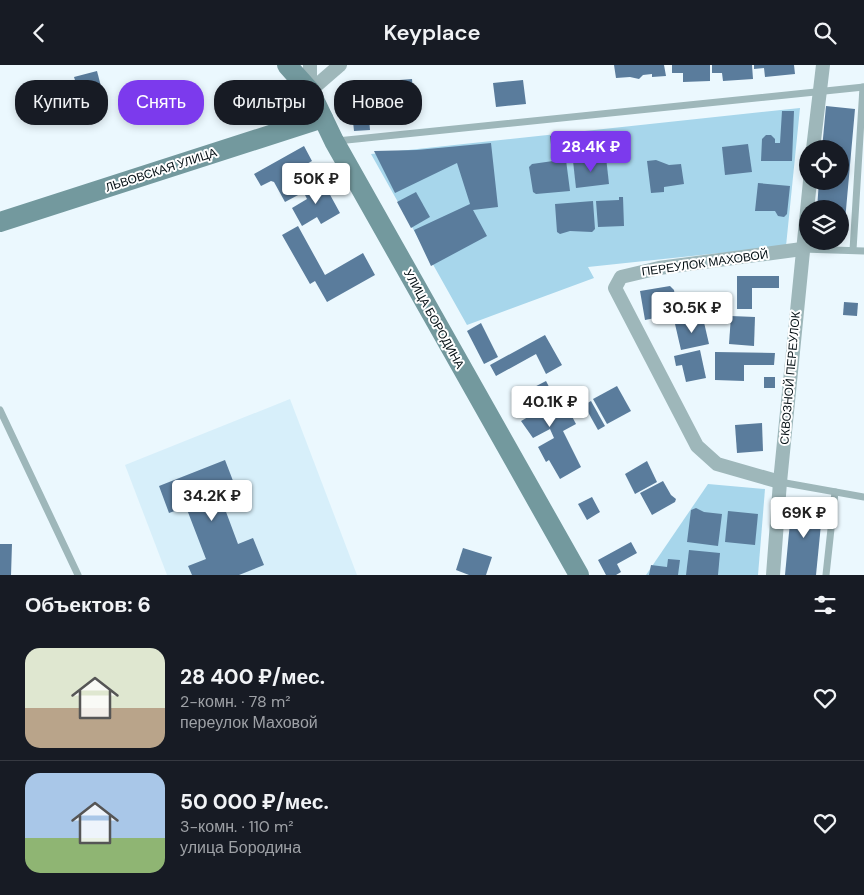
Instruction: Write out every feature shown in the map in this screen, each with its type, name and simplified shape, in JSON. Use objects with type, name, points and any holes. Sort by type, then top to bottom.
[{"type":"street","name":"УЛИЦА БОРОДИНА","points":[[287,65],[300,80]]},
{"type":"street","points":[[310,65],[310,80]]},
{"type":"street","points":[[322,80],[338,65]]},
{"type":"street","points":[[814,140],[823,65]]},
{"type":"street","name":"УЛИЦА БОРОДИНА","points":[[324,120],[334,141],[579,575]]},
{"type":"street","name":"ЛЬВОВСКАЯ УЛИЦА","points":[[0,222],[301,125]]},
{"type":"street","name":"ПЕРЕУЛОК МАХОВОЙ","points":[[780,482],[717,464],[698,446],[614,288],[621,277],[659,268],[799,249]]},
{"type":"street","name":"СКВОЗНОЙ ПЕРЕУЛОК","points":[[773,575],[802,250]]},
{"type":"lane","points":[[334,141],[863,87],[853,250]]},
{"type":"lane","points":[[849,250],[864,251]]},
{"type":"lane","points":[[0,410],[78,575]]},
{"type":"lane","points":[[780,482],[864,497]]},
{"type":"lane","points":[[826,575],[835,492]]},
{"type":"shaded area","points":[[800,108],[786,246],[588,267],[594,278],[467,325],[371,154]]},
{"type":"shaded area","points":[[290,399],[357,575],[167,575],[125,465]]},
{"type":"shaded area","points":[[708,484],[765,489],[758,575],[646,575]]},
{"type":"building","points":[[614,65],[664,65],[666,76],[652,77],[652,74],[643,75],[639,79],[630,77],[616,78]]},
{"type":"building","points":[[672,65],[710,65],[710,81],[683,82],[683,73],[672,73]]},
{"type":"building","points":[[712,65],[752,65],[753,79],[723,81],[722,73],[712,73]]},
{"type":"building","points":[[754,65],[794,65],[795,74],[765,77],[764,68],[754,69]]},
{"type":"building","points":[[97,71],[99,80],[75,80],[74,77]]},
{"type":"building","points":[[523,80],[526,104],[496,107],[493,83]]},
{"type":"building","points":[[826,106],[855,109],[849,176],[849,140],[823,140]]},
{"type":"building","points":[[782,111],[794,111],[792,161],[761,161],[762,139],[766,135],[771,135],[775,139],[775,143],[780,143]]},
{"type":"building","points":[[353,125],[370,125],[370,130],[354,131]]},
{"type":"building","points":[[566,134],[569,160],[566,160],[570,191],[536,194],[533,192],[529,167],[532,164],[553,161],[550,136]]},
{"type":"building","points":[[491,143],[498,207],[473,210],[487,236],[431,266],[414,230],[470,204],[457,163],[395,193],[374,151],[417,150]]},
{"type":"building","points":[[748,144],[752,172],[725,175],[722,147]]},
{"type":"building","points":[[304,146],[312,161],[289,174],[300,194],[285,202],[274,182],[271,181],[261,186],[254,174]]},
{"type":"building","points":[[606,157],[609,184],[576,188],[573,161]]},
{"type":"building","points":[[656,160],[669,165],[681,164],[684,184],[664,187],[664,192],[651,193],[647,161]]},
{"type":"building","points":[[322,180],[340,213],[321,224],[317,217],[302,226],[292,208],[307,199],[303,191]]},
{"type":"building","points":[[758,183],[790,186],[787,214],[784,217],[778,216],[775,211],[755,211]]},
{"type":"building","points":[[818,190],[848,190],[847,200],[818,200]]},
{"type":"building","points":[[416,192],[430,217],[411,228],[397,202]]},
{"type":"building","points":[[619,197],[623,197],[624,226],[598,227],[596,201],[619,200]]},
{"type":"building","points":[[593,201],[595,229],[592,232],[570,231],[560,234],[557,232],[555,204]]},
{"type":"building","points":[[298,226],[325,275],[363,253],[375,275],[327,302],[315,281],[310,284],[282,235]]},
{"type":"building","points":[[737,276],[779,276],[779,288],[752,288],[752,309],[737,309]]},
{"type":"building","points":[[670,286],[674,290],[675,297],[669,301],[669,305],[675,304],[676,314],[645,320],[640,291]]},
{"type":"building","points":[[844,302],[858,303],[857,316],[843,315]]},
{"type":"building","points":[[731,316],[755,317],[754,346],[729,344]]},
{"type":"building","points":[[703,318],[709,344],[681,350],[675,324]]},
{"type":"building","points":[[481,323],[498,357],[484,364],[467,331]]},
{"type":"building","points":[[545,335],[562,365],[546,374],[536,354],[496,376],[490,365]]},
{"type":"building","points":[[700,350],[706,378],[686,382],[682,365],[676,366],[674,356]]},
{"type":"building","points":[[715,352],[775,353],[774,365],[744,365],[744,381],[715,380]]},
{"type":"building","points":[[764,377],[775,377],[775,388],[764,388]]},
{"type":"building","points":[[546,381],[561,410],[567,407],[576,424],[563,431],[581,467],[560,479],[549,460],[546,462],[538,447],[554,438],[550,429],[533,438],[521,421],[542,409],[538,401],[522,410],[515,397]]},
{"type":"building","points":[[617,386],[631,411],[607,424],[593,399]]},
{"type":"building","points":[[591,401],[605,426],[598,430],[584,405]]},
{"type":"building","points":[[762,423],[763,451],[737,453],[735,425]]},
{"type":"building","points":[[225,460],[235,486],[219,493],[238,544],[253,538],[264,565],[239,575],[192,575],[188,566],[206,559],[186,507],[169,513],[159,486]]},
{"type":"building","points":[[647,461],[657,482],[635,494],[625,474]]},
{"type":"building","points":[[663,481],[671,495],[676,499],[675,502],[652,515],[640,493]]},
{"type":"building","points":[[592,497],[600,512],[587,520],[578,504]]},
{"type":"building","points":[[792,501],[823,504],[816,575],[785,575]]},
{"type":"building","points":[[696,508],[704,512],[722,514],[718,546],[687,542],[691,510]]},
{"type":"building","points":[[728,511],[758,514],[755,545],[725,542]]},
{"type":"building","points":[[631,542],[637,553],[617,564],[621,572],[616,575],[606,575],[598,560]]},
{"type":"building","points":[[0,544],[12,544],[11,575],[0,575]]},
{"type":"building","points":[[463,548],[492,557],[486,575],[469,575],[456,570]]},
{"type":"building","points":[[689,550],[720,553],[718,575],[686,575]]},
{"type":"building","points":[[668,559],[680,560],[678,575],[649,575],[651,565],[667,567]]}]
